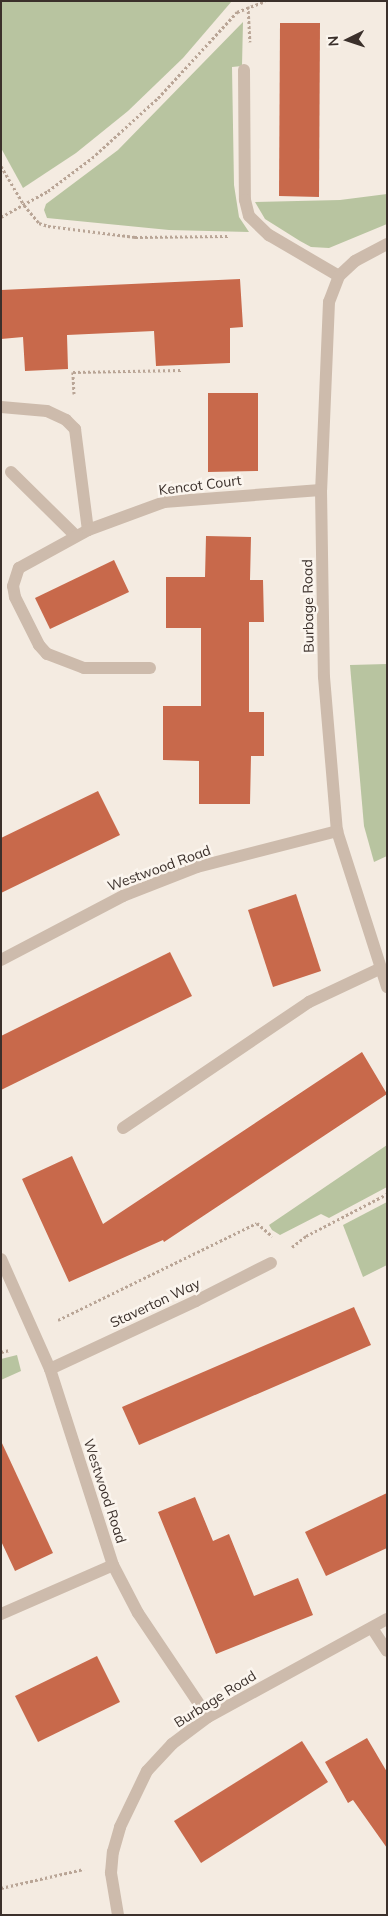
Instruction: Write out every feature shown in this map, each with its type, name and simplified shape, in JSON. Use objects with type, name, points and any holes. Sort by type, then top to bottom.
[{"type":"street","points":[[244,70],[245,200],[249,216],[268,235],[339,276]]},
{"type":"street","name":"Burbage Road","points":[[387,244],[355,261],[339,276],[329,302],[326,329],[321,490],[324,677],[337,831],[379,969],[387,988]]},
{"type":"street","points":[[1,408],[47,411],[66,420],[75,430],[88,530]]},
{"type":"street","points":[[11,472],[76,536]]},
{"type":"street","name":"Kencot Court","points":[[150,668],[72,666],[47,654],[39,645],[15,597],[14,577],[27,562],[76,536],[145,508],[182,499],[321,490]]},
{"type":"street","name":"Westwood Road","points":[[1,960],[74,919],[197,867],[337,831]]},
{"type":"street","points":[[123,1128],[308,1002],[379,969]]},
{"type":"street","name":"Westwood Road","points":[[1,1259],[50,1368],[113,1565],[143,1622],[208,1717]]},
{"type":"street","name":"Staverton Way","points":[[50,1368],[196,1302],[271,1263]]},
{"type":"street","points":[[1,1614],[113,1565]]},
{"type":"street","name":"Burbage Road","points":[[118,1915],[112,1873],[120,1826],[147,1771],[172,1744],[208,1717],[387,1618]]},
{"type":"street","points":[[372,1628],[387,1651]]},
{"type":"path","points":[[1,217],[68,177],[158,98],[236,12],[265,1]]},
{"type":"path","points":[[1,166],[24,204],[39,223],[75,231],[167,238],[268,235]]},
{"type":"path","points":[[75,430],[73,372],[181,370]]},
{"type":"path","points":[[271,1263],[298,1243],[387,1194]]},
{"type":"path","points":[[36,1337],[65,1316],[257,1223],[278,1239]]},
{"type":"path","points":[[290,1242],[298,1243]]},
{"type":"path","points":[[1,1888],[80,1868],[112,1873]]},
{"type":"green space","points":[[1,1],[232,1],[183,58],[128,111],[76,153],[23,188],[1,148]]},
{"type":"green space","points":[[243,22],[242,66],[232,67],[234,185],[239,217],[249,232],[169,230],[47,218],[44,210],[46,204],[118,150]]},
{"type":"green space","points":[[387,194],[387,224],[329,248],[311,247],[300,241],[265,219],[255,202],[340,200]]},
{"type":"green space","points":[[387,664],[387,856],[374,862],[364,826],[350,665]]},
{"type":"green space","points":[[387,1145],[387,1187],[329,1218],[321,1214],[280,1235],[272,1230],[269,1225]]},
{"type":"green space","points":[[387,1202],[387,1265],[363,1277],[343,1225]]},
{"type":"green space","points":[[17,1355],[21,1371],[1,1380],[1,1359]]},
{"type":"building","points":[[280,23],[320,23],[319,197],[279,196]]},
{"type":"building","points":[[240,279],[243,327],[230,328],[230,363],[156,366],[154,331],[67,335],[68,369],[25,371],[23,337],[1,339],[1,290]]},
{"type":"building","points":[[208,393],[258,393],[258,471],[208,472]]},
{"type":"building","points":[[206,536],[251,537],[250,580],[263,580],[264,622],[249,622],[249,712],[264,712],[264,756],[251,756],[250,804],[199,804],[199,761],[163,760],[163,706],[201,706],[201,628],[166,628],[166,577],[205,577]]},
{"type":"building","points":[[114,560],[129,592],[50,629],[35,598]]},
{"type":"building","points":[[98,791],[120,835],[1,893],[1,838]]},
{"type":"building","points":[[296,894],[321,971],[273,987],[248,910]]},
{"type":"building","points":[[170,952],[192,996],[1,1090],[1,1036]]},
{"type":"building","points":[[362,1052],[387,1094],[164,1242],[163,1240],[69,1282],[22,1179],[72,1156],[103,1224]]},
{"type":"building","points":[[354,1307],[371,1345],[139,1445],[122,1407]]},
{"type":"building","points":[[1,1441],[53,1553],[15,1571],[1,1541]]},
{"type":"building","points":[[387,1493],[387,1548],[326,1576],[305,1532]]},
{"type":"building","points":[[195,1497],[213,1541],[229,1534],[254,1596],[298,1578],[313,1615],[216,1654],[158,1512]]},
{"type":"building","points":[[97,1656],[120,1702],[38,1742],[15,1696]]},
{"type":"building","points":[[367,1738],[387,1772],[387,1848],[353,1800],[348,1803],[325,1762]]},
{"type":"building","points":[[302,1741],[328,1782],[201,1863],[174,1821]]}]
